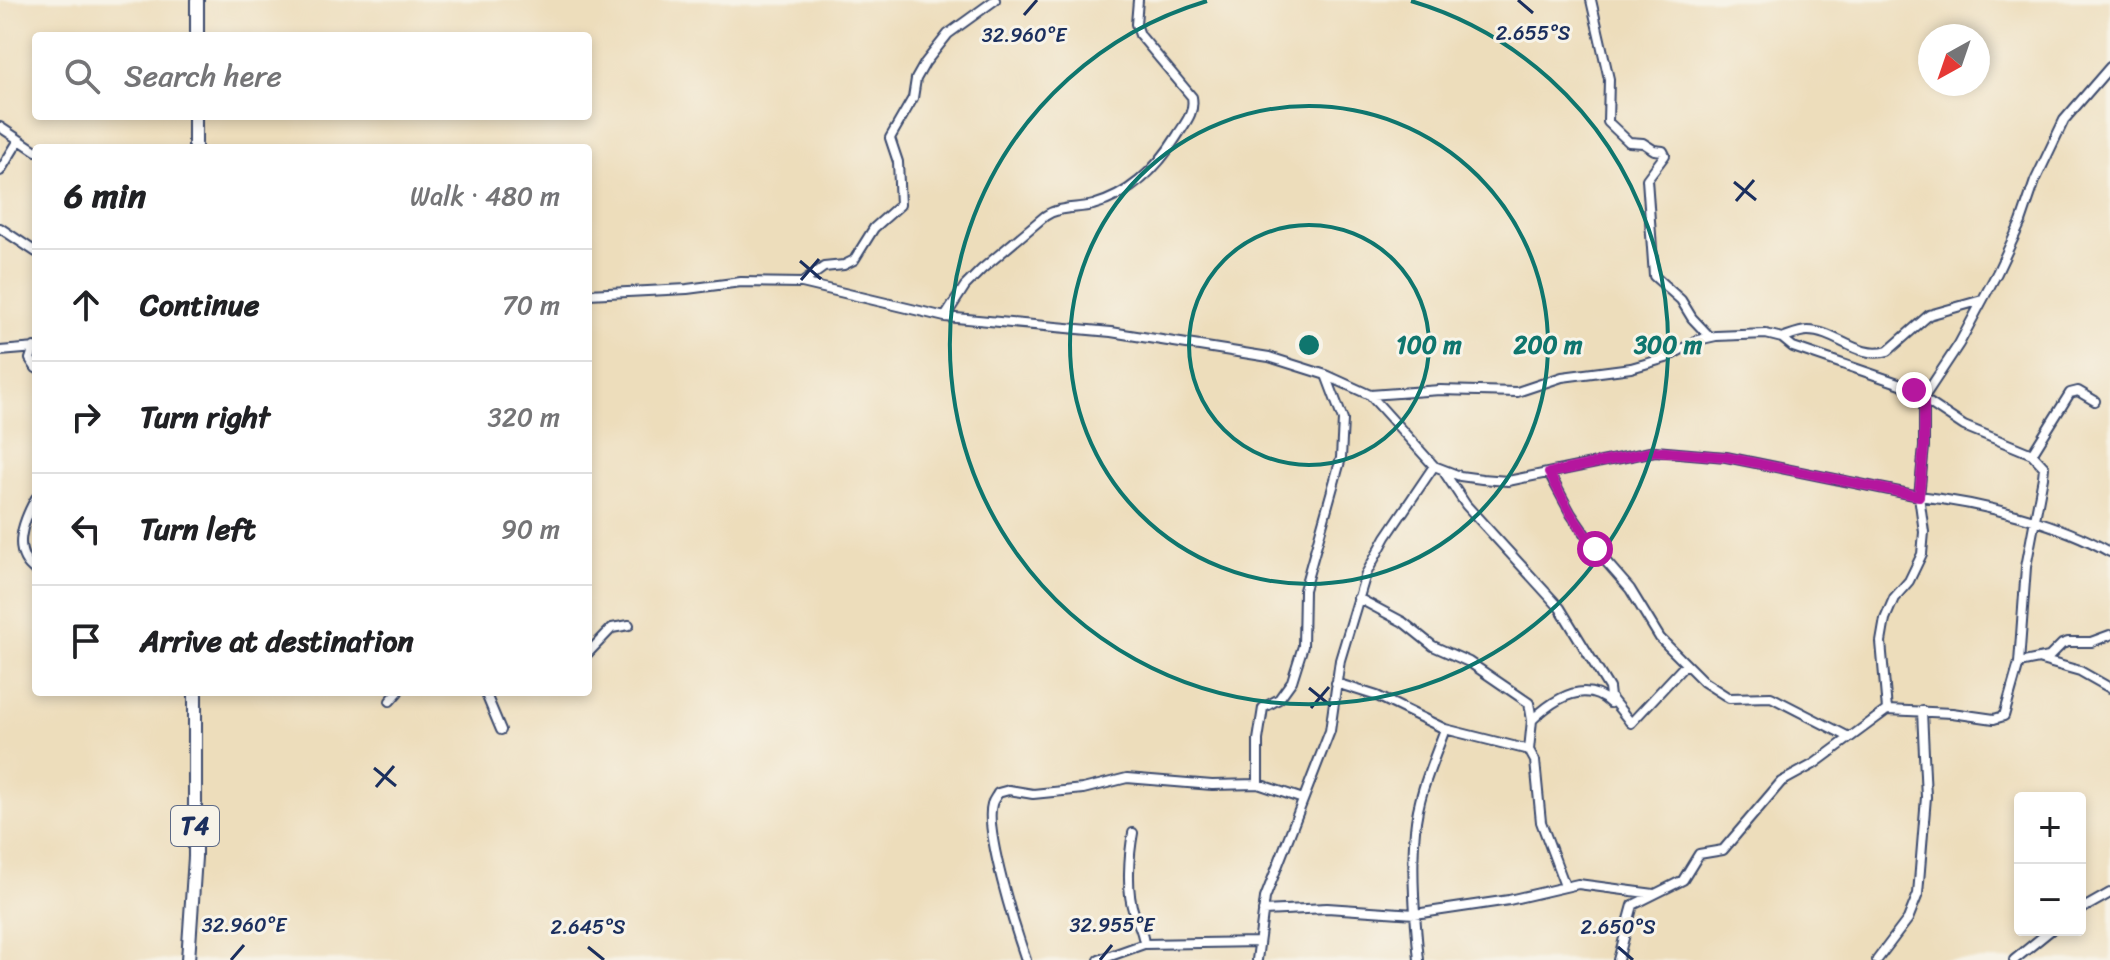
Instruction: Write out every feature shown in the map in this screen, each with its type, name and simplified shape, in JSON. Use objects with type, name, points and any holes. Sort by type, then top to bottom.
[{"type":"highway","points":[[197,0],[197,32]]},
{"type":"highway","points":[[195,120],[195,144]]},
{"type":"highway","name":"T4","points":[[188,960],[195,857],[195,696]]},
{"type":"street","points":[[802,283],[824,267],[844,265],[854,260],[874,228],[900,205],[898,162],[890,138],[913,98],[916,79],[948,34],[995,0]]},
{"type":"street","points":[[945,317],[965,286],[1045,216],[1055,210],[1094,204],[1147,175],[1167,153],[1191,114],[1194,107],[1192,97],[1140,35],[1136,24],[1138,0]]},
{"type":"street","points":[[1591,0],[1609,79],[1609,125],[1632,144],[1643,143],[1665,155],[1647,179],[1648,231],[1652,242],[1654,276],[1681,300],[1692,318],[1710,337]]},
{"type":"street","points":[[1618,960],[1633,905],[1683,880],[1699,854],[1723,850],[1781,782],[1814,764],[1887,710],[1881,642],[1883,629],[1888,608],[1909,581],[1922,554],[1924,532],[1919,496],[1924,447],[1924,397],[1951,358],[1982,300],[2021,222],[2035,181],[2064,120],[2110,67]]},
{"type":"street","points":[[0,127],[32,148]]},
{"type":"street","points":[[0,171],[19,140]]},
{"type":"street","points":[[0,228],[32,249]]},
{"type":"street","points":[[592,294],[687,289],[741,282],[802,283],[945,317],[1111,332],[1269,357],[1326,375],[1370,395],[1434,466],[1444,471],[1496,481],[1655,451],[1726,457],[1949,500],[2034,522],[2110,552]]},
{"type":"street","points":[[1370,395],[1440,390],[1517,392],[1562,377],[1631,368],[1666,358],[1698,340],[1747,334],[1782,338],[1804,331],[1816,332],[1833,336],[1851,348],[1880,354],[1888,351],[1929,315],[1982,300]]},
{"type":"street","points":[[1782,338],[1793,347],[1901,384],[1964,426],[2032,454],[2044,467],[2025,578],[2019,663],[2008,707],[2000,719],[1887,710]]},
{"type":"street","points":[[1,350],[32,347]]},
{"type":"street","points":[[1258,784],[1258,740],[1263,708],[1279,699],[1292,681],[1303,646],[1304,590],[1341,458],[1343,420],[1326,375]]},
{"type":"street","points":[[2032,454],[2070,393],[2078,391],[2095,401]]},
{"type":"street","points":[[1257,960],[1263,911],[1270,885],[1330,731],[1336,683],[1366,574],[1386,537],[1434,466]]},
{"type":"street","points":[[1444,471],[1466,505],[1560,608],[1609,688],[1610,697],[1631,723]]},
{"type":"street","points":[[1549,473],[1571,514],[1595,549],[1630,589],[1660,638],[1704,682],[1729,698],[1771,697],[1849,737]]},
{"type":"street","points":[[32,508],[22,533],[20,553],[24,562],[32,568]]},
{"type":"street","points":[[1358,598],[1403,622],[1433,646],[1469,662],[1529,703],[1532,720],[1529,750],[1535,761],[1541,822],[1565,886]]},
{"type":"street","points":[[592,649],[612,628],[629,625]]},
{"type":"street","points":[[2019,663],[2053,655],[2062,644],[2091,642],[2110,635]]},
{"type":"street","points":[[2040,660],[2080,671],[2110,688]]},
{"type":"street","points":[[1631,723],[1686,664]]},
{"type":"street","points":[[1336,683],[1377,696],[1445,729],[1529,750]]},
{"type":"street","points":[[1532,720],[1561,698],[1587,691],[1602,695],[1631,723]]},
{"type":"street","points":[[390,701],[394,696]]},
{"type":"street","points":[[487,696],[501,730]]},
{"type":"street","points":[[1877,960],[1902,928],[1918,894],[1926,797],[1922,711]]},
{"type":"street","points":[[1419,960],[1415,914],[1415,830],[1422,791],[1445,729]]},
{"type":"street","points":[[1026,960],[1007,903],[991,824],[992,805],[998,793],[1009,790],[1033,794],[1083,789],[1127,778],[1181,784],[1258,784],[1303,799]]},
{"type":"street","points":[[1133,833],[1130,854],[1132,898],[1144,944]]},
{"type":"street","points":[[1263,911],[1327,908],[1415,914],[1509,900],[1578,884],[1655,894]]},
{"type":"street","points":[[2086,907],[2110,893]]},
{"type":"street","points":[[2014,960],[2044,936]]},
{"type":"street","points":[[1099,960],[1144,944],[1259,942]]},
{"type":"route","points":[[1595,549],[1571,514],[1549,473],[1655,451],[1726,457],[1919,496],[1924,447],[1924,397],[1914,390]]}]
